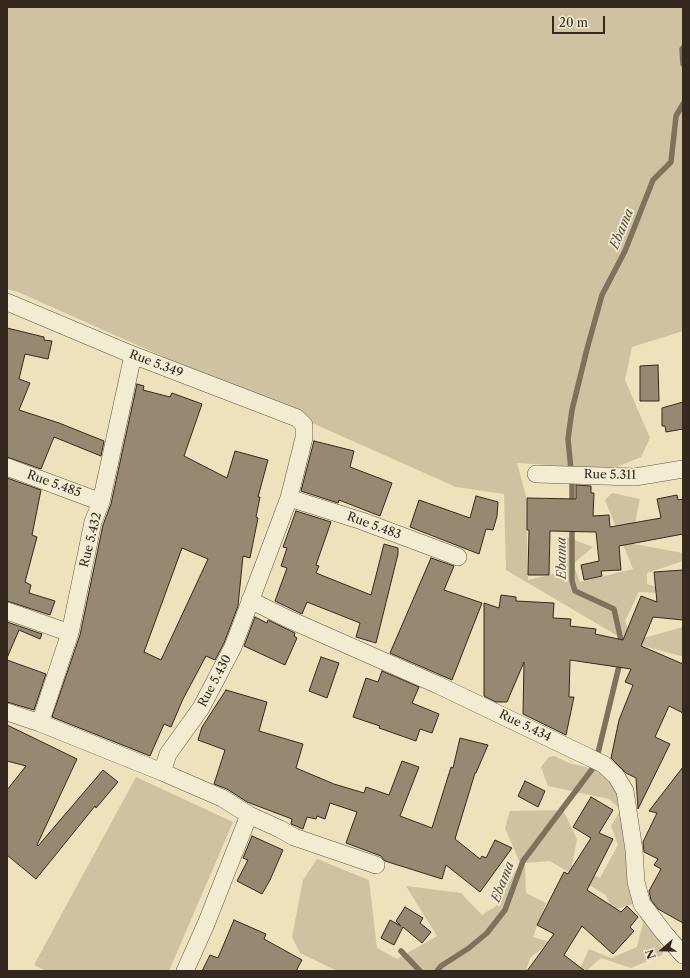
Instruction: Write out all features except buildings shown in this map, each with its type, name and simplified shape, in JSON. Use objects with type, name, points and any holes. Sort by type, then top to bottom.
[{"type":"street","name":"Rue 5.349","points":[[7,302],[133,355],[297,418],[304,425]]},
{"type":"street","name":"Rue 5.432","points":[[40,723],[70,633],[93,522],[101,502],[133,355]]},
{"type":"street","name":"Rue 5.430","points":[[162,772],[168,754],[201,708],[233,647],[289,498],[304,438],[304,425]]},
{"type":"street","name":"Rue 5.485","points":[[7,467],[101,502]]},
{"type":"street","name":"Rue 5.311","points":[[536,474],[635,477],[683,469]]},
{"type":"street","name":"Rue 5.483","points":[[289,498],[362,521],[458,557]]},
{"type":"street","name":"Rue 5.434","points":[[250,600],[286,618],[438,685],[599,762],[616,776],[625,791],[634,850],[636,882],[642,904],[683,955]]},
{"type":"street","points":[[7,611],[70,633]]},
{"type":"street","points":[[7,712],[40,723],[222,798],[249,815],[294,837],[376,865]]},
{"type":"street","points":[[185,971],[206,924],[249,815]]},
{"type":"shaded area","points":[[7,7],[683,7],[683,331],[632,347],[625,380],[650,438],[641,457],[612,469],[517,463],[526,496],[528,580],[558,573],[564,536],[593,547],[573,564],[580,582],[633,569],[605,500],[612,493],[640,499],[635,523],[634,544],[683,553],[683,561],[647,573],[647,584],[680,594],[639,592],[625,621],[629,632],[644,638],[683,627],[683,656],[628,642],[506,570],[504,494],[456,487],[18,292],[7,289]]},
{"type":"shaded area","points":[[554,756],[569,763],[597,770],[611,779],[634,802],[640,894],[663,951],[662,955],[631,968],[601,958],[586,971],[579,971],[589,949],[611,958],[637,947],[643,923],[634,904],[612,910],[606,895],[550,861],[525,863],[526,893],[546,903],[533,937],[550,942],[530,958],[526,971],[337,971],[300,953],[292,937],[303,880],[317,859],[369,880],[377,948],[397,959],[437,936],[406,886],[461,893],[482,915],[496,906],[520,863],[505,828],[510,811],[563,810],[577,839],[572,865],[600,878],[618,845],[611,826],[620,811],[618,807],[609,799],[548,786],[541,767],[549,757]]},
{"type":"shaded area","points":[[136,777],[233,822],[169,971],[46,971],[34,965]]},
{"type":"waterway","name":"Ebama","points":[[683,48],[683,64]]},
{"type":"waterway","name":"Ebama","points":[[572,505],[572,480],[568,439],[572,410],[587,349],[602,295],[625,251],[653,180],[671,162],[676,116],[683,104]]},
{"type":"waterway","name":"Ebama","points":[[572,524],[572,581],[575,591],[614,609],[622,645]]},
{"type":"waterway","name":"Ebama","points":[[437,971],[441,966],[469,948],[487,933],[505,910],[523,861],[596,764],[620,662]]},
{"type":"waterway","points":[[401,951],[420,971]]}]
